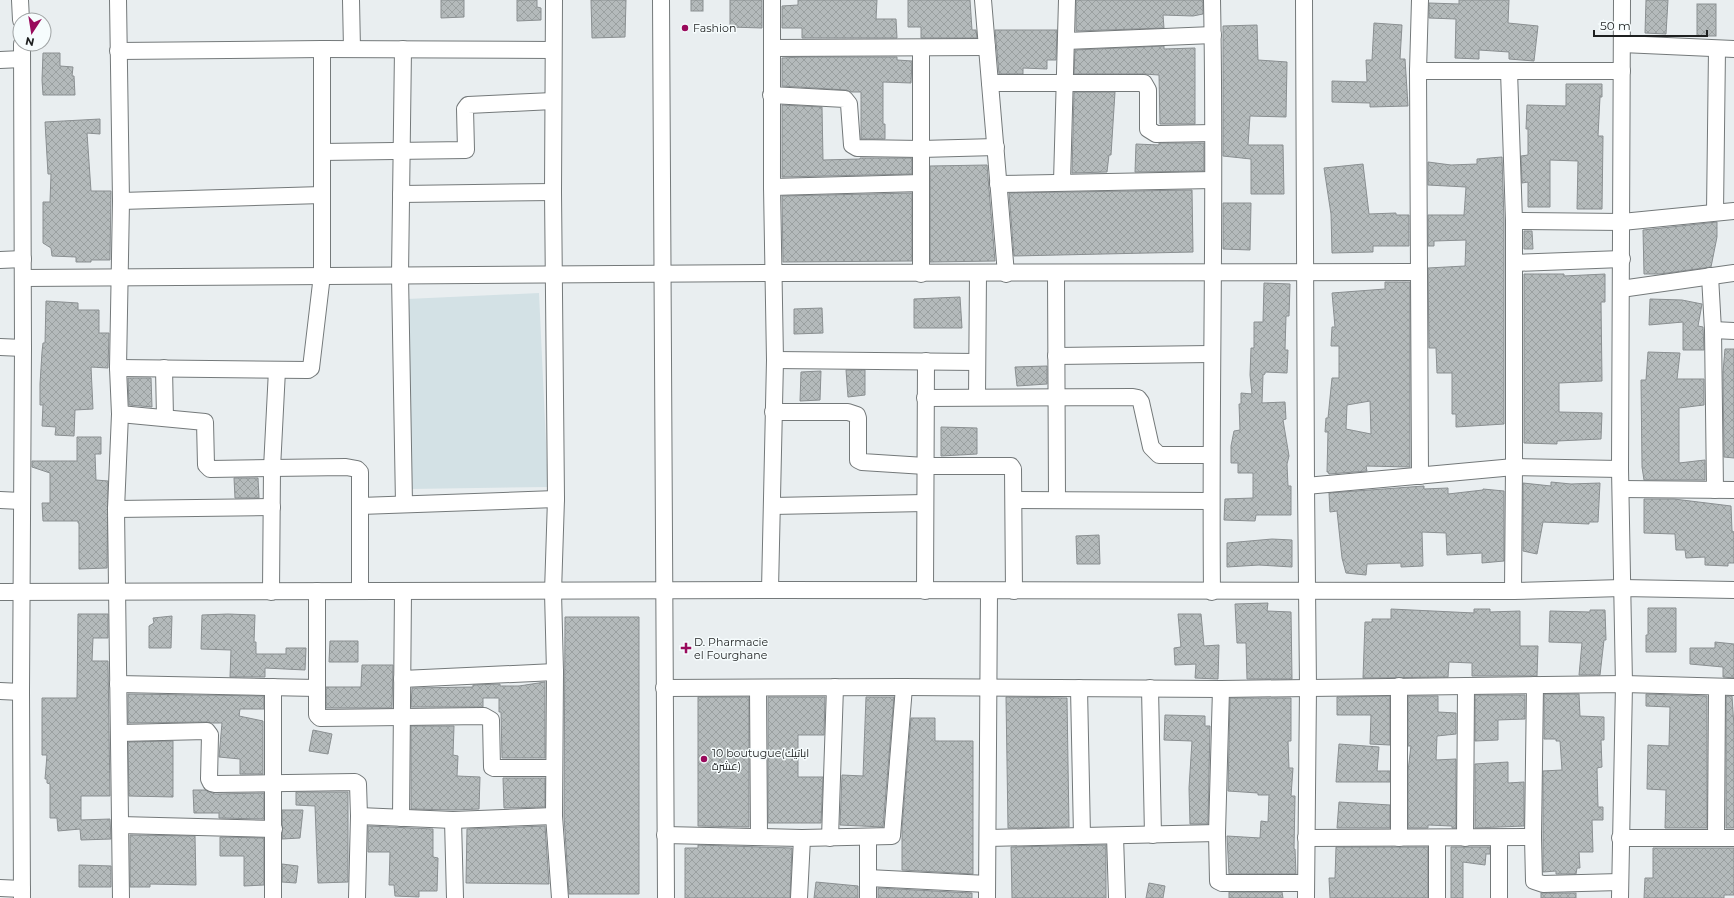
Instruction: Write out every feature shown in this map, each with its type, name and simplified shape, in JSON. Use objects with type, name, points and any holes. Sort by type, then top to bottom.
[{"type":"street","points":[[20,0],[21,12]]},
{"type":"street","points":[[118,0],[121,201],[118,368],[120,414],[116,509],[121,898]]},
{"type":"street","points":[[351,0],[352,49]]},
{"type":"street","points":[[554,0],[553,192],[556,499],[553,592],[555,672],[554,816],[560,898]]},
{"type":"street","points":[[660,0],[666,898]]},
{"type":"street","points":[[770,590],[775,360],[771,95],[772,0]]},
{"type":"street","points":[[983,0],[1006,274]]},
{"type":"street","points":[[1062,182],[1066,0]]},
{"type":"street","points":[[1212,0],[1212,592]]},
{"type":"street","points":[[1221,689],[1216,833],[1217,878],[1219,883],[1306,891],[1308,687],[1306,590],[1304,0]]},
{"type":"street","points":[[1420,0],[1418,71],[1420,476]]},
{"type":"street","points":[[1620,898],[1624,684],[1620,469],[1622,290],[1622,0]]},
{"type":"street","points":[[1066,41],[1213,34]]},
{"type":"street","points":[[1622,44],[1734,49]]},
{"type":"street","points":[[772,48],[987,47]]},
{"type":"street","points":[[921,48],[921,274]]},
{"type":"street","points":[[118,51],[322,49],[553,50]]},
{"type":"street","points":[[118,368],[308,370],[311,368],[322,276],[322,49]]},
{"type":"street","points":[[403,49],[400,275],[404,504]]},
{"type":"street","points":[[1715,212],[1717,49]]},
{"type":"street","points":[[0,60],[22,52],[23,348],[20,692],[22,893],[0,888]]},
{"type":"street","points":[[1418,71],[1622,71]]},
{"type":"street","points":[[1509,71],[1514,221],[1514,467],[1512,591]]},
{"type":"street","points":[[990,83],[1144,83],[1148,90],[1148,129],[1151,132],[1156,134],[1213,133]]},
{"type":"street","points":[[771,95],[845,99],[849,104],[852,145],[854,147],[921,149],[996,148]]},
{"type":"street","points":[[322,152],[466,150],[465,109],[468,105],[553,101]]},
{"type":"street","points":[[998,184],[1213,180]]},
{"type":"street","points":[[772,188],[921,183]]},
{"type":"street","points":[[401,194],[553,192]]},
{"type":"street","points":[[121,201],[322,195]]},
{"type":"street","points":[[1514,221],[1622,222],[1734,211]]},
{"type":"street","points":[[0,260],[23,259]]},
{"type":"street","points":[[1514,263],[1622,259]]},
{"type":"street","points":[[23,278],[773,273],[1056,274],[1418,272]]},
{"type":"street","points":[[1622,290],[1734,273]]},
{"type":"street","points":[[977,396],[978,274]]},
{"type":"street","points":[[1056,274],[1057,499]]},
{"type":"street","points":[[1710,276],[1713,330],[1715,490]]},
{"type":"street","points":[[1713,330],[1734,331]]},
{"type":"street","points":[[0,347],[23,348]]},
{"type":"street","points":[[1056,356],[1212,354]]},
{"type":"street","points":[[775,360],[977,362]]},
{"type":"street","points":[[925,591],[926,361]]},
{"type":"street","points":[[164,368],[165,418]]},
{"type":"street","points":[[271,592],[272,468],[277,370]]},
{"type":"street","points":[[925,398],[977,396],[1133,397],[1138,398],[1141,402],[1151,447],[1154,452],[1159,455],[1211,455]]},
{"type":"street","points":[[773,412],[854,413],[858,418],[858,460],[860,462],[925,466],[1010,466],[1013,469],[1014,500],[1014,591]]},
{"type":"street","points":[[120,414],[205,422],[206,465],[210,469],[346,467],[357,469],[360,472],[360,591]]},
{"type":"street","points":[[1306,486],[1514,467],[1620,469]]},
{"type":"street","points":[[1621,490],[1734,490]]},
{"type":"street","points":[[360,506],[556,499]]},
{"type":"street","points":[[1014,500],[1057,499],[1211,501]]},
{"type":"street","points":[[0,500],[21,501]]},
{"type":"street","points":[[772,506],[925,503]]},
{"type":"street","points":[[116,509],[272,507]]},
{"type":"street","points":[[0,592],[553,592],[770,590],[1212,592],[1306,590],[1512,591],[1622,588],[1734,590]]},
{"type":"street","points":[[317,591],[317,715],[320,718],[484,716],[491,720],[492,767],[554,768]]},
{"type":"street","points":[[401,818],[403,592]]},
{"type":"street","points":[[868,878],[987,891],[989,592]]},
{"type":"street","points":[[402,679],[555,672]]},
{"type":"street","points":[[118,684],[317,688]]},
{"type":"street","points":[[664,688],[904,687],[1221,689],[1624,684],[1734,687]]},
{"type":"street","points":[[1535,685],[1533,837],[1534,881],[1543,884],[1620,882]]},
{"type":"street","points":[[1399,686],[1399,838]]},
{"type":"street","points":[[1465,838],[1466,686]]},
{"type":"street","points":[[273,687],[273,898]]},
{"type":"street","points":[[830,838],[836,687]]},
{"type":"street","points":[[665,835],[802,838],[868,838],[889,837],[893,835],[904,687]]},
{"type":"street","points":[[1716,838],[1717,687]]},
{"type":"street","points":[[758,688],[759,837]]},
{"type":"street","points":[[1079,688],[1082,836]]},
{"type":"street","points":[[1150,688],[1153,835]]},
{"type":"street","points":[[0,692],[20,692]]},
{"type":"street","points":[[119,733],[207,731],[210,735],[209,779],[211,783],[355,782],[358,784],[359,816],[357,898]]},
{"type":"street","points":[[359,816],[453,820],[554,816]]},
{"type":"street","points":[[453,820],[455,898]]},
{"type":"street","points":[[120,825],[274,829]]},
{"type":"street","points":[[988,838],[1216,833]]},
{"type":"street","points":[[1115,836],[1117,898]]},
{"type":"street","points":[[1306,838],[1533,837]]},
{"type":"street","points":[[800,898],[802,838]]},
{"type":"street","points":[[868,838],[868,898]]},
{"type":"street","points":[[1436,838],[1438,898]]},
{"type":"street","points":[[1499,838],[1499,898]]},
{"type":"street","points":[[1620,838],[1734,838]]},
{"type":"shaded area","points":[[539,293],[548,487],[409,489],[407,299]]},
{"type":"building","points":[[441,0],[464,0],[464,17],[441,18]]},
{"type":"building","points":[[517,0],[537,0],[537,7],[541,8],[541,20],[517,21]]},
{"type":"building","points":[[591,0],[626,0],[625,37],[592,38]]},
{"type":"building","points":[[691,0],[703,0],[703,11],[691,11]]},
{"type":"building","points":[[730,0],[762,0],[762,28],[730,27]]},
{"type":"building","points":[[798,0],[877,0],[876,19],[896,19],[897,38],[802,38],[802,28],[782,28],[782,6],[798,5]]},
{"type":"building","points":[[908,0],[970,0],[972,30],[976,30],[977,38],[921,38],[921,27],[908,27]]},
{"type":"building","points":[[1076,0],[1203,0],[1203,14],[1193,16],[1163,15],[1164,28],[1076,31]]},
{"type":"building","points":[[1459,0],[1509,0],[1508,23],[1538,26],[1534,61],[1509,59],[1509,52],[1479,50],[1479,59],[1455,58],[1456,19],[1429,18],[1429,3],[1459,4]]},
{"type":"building","points":[[1646,0],[1668,0],[1666,34],[1645,33]]},
{"type":"building","points":[[1697,4],[1716,4],[1716,36],[1697,36]]},
{"type":"building","points":[[1374,23],[1402,25],[1400,59],[1405,59],[1408,106],[1370,107],[1370,103],[1332,102],[1332,81],[1367,82],[1366,60],[1372,60]]},
{"type":"building","points":[[1257,25],[1258,60],[1287,62],[1286,117],[1250,116],[1248,145],[1283,145],[1284,194],[1251,194],[1251,159],[1223,156],[1223,26]]},
{"type":"building","points":[[995,30],[1057,30],[1056,60],[1047,60],[1047,69],[1023,68],[1023,74],[999,74]]},
{"type":"building","points":[[1164,46],[1164,49],[1195,48],[1195,124],[1160,124],[1159,75],[1074,74],[1075,50]]},
{"type":"building","points":[[43,53],[60,53],[60,66],[73,67],[72,76],[74,76],[75,95],[43,95]]},
{"type":"building","points":[[897,57],[897,60],[912,61],[911,83],[883,82],[883,124],[885,124],[885,139],[861,139],[861,92],[782,86],[782,58]]},
{"type":"building","points":[[1566,84],[1602,84],[1598,136],[1603,136],[1602,209],[1577,209],[1578,161],[1550,160],[1550,207],[1528,207],[1528,182],[1522,183],[1521,156],[1528,155],[1528,129],[1526,129],[1527,105],[1566,106]]},
{"type":"building","points":[[1074,92],[1115,92],[1111,155],[1109,155],[1107,172],[1072,173]]},
{"type":"building","points":[[782,105],[822,107],[823,160],[912,158],[912,174],[782,177]]},
{"type":"building","points":[[100,119],[100,134],[87,133],[91,191],[111,191],[110,260],[76,262],[76,257],[52,256],[51,248],[43,243],[43,202],[50,202],[51,174],[48,174],[45,122]]},
{"type":"building","points":[[1159,143],[1204,143],[1204,171],[1135,172],[1136,144],[1159,145]]},
{"type":"building","points":[[1502,157],[1504,221],[1504,424],[1456,427],[1456,414],[1452,414],[1452,373],[1437,373],[1436,348],[1429,348],[1428,268],[1465,266],[1466,240],[1434,241],[1434,246],[1428,246],[1428,215],[1464,215],[1466,187],[1428,185],[1428,162],[1451,165],[1477,164],[1477,159]]},
{"type":"building","points":[[1363,164],[1369,214],[1396,213],[1396,215],[1409,215],[1409,246],[1373,246],[1373,252],[1332,253],[1331,214],[1324,168]]},
{"type":"building","points":[[987,165],[995,261],[930,262],[930,166]]},
{"type":"building","points":[[1192,190],[1193,252],[1014,256],[1009,193]]},
{"type":"building","points":[[912,193],[912,261],[783,262],[782,196]]},
{"type":"building","points":[[1223,203],[1251,203],[1250,250],[1223,249]]},
{"type":"building","points":[[1717,222],[1717,237],[1711,267],[1660,274],[1644,274],[1643,230]]},
{"type":"building","points":[[1524,231],[1532,231],[1533,249],[1524,249]]},
{"type":"building","points":[[1524,274],[1564,274],[1564,276],[1605,274],[1605,302],[1601,302],[1602,381],[1559,383],[1559,412],[1602,413],[1601,439],[1557,441],[1557,444],[1524,443]]},
{"type":"building","points":[[1385,282],[1410,282],[1410,467],[1366,466],[1367,471],[1329,474],[1327,472],[1328,432],[1325,432],[1326,418],[1328,418],[1332,378],[1339,378],[1339,346],[1331,346],[1332,327],[1335,327],[1332,293],[1385,289]],"holes":[[[1370,401],[1371,434],[1346,429],[1347,405]]]},
{"type":"building","points":[[1264,283],[1290,284],[1289,316],[1286,316],[1285,350],[1288,350],[1287,373],[1265,372],[1263,375],[1262,403],[1285,402],[1286,419],[1283,420],[1289,456],[1287,464],[1288,486],[1291,486],[1291,515],[1256,515],[1255,521],[1224,520],[1225,499],[1253,498],[1253,473],[1238,473],[1238,463],[1231,463],[1231,446],[1234,431],[1240,430],[1239,404],[1241,404],[1241,393],[1252,394],[1250,375],[1251,348],[1254,348],[1254,322],[1263,322]]},
{"type":"building","points":[[960,297],[962,328],[914,328],[914,299]]},
{"type":"building","points":[[1650,299],[1682,300],[1702,304],[1698,326],[1703,327],[1704,350],[1683,350],[1683,322],[1649,325]]},
{"type":"building","points":[[46,301],[78,303],[78,310],[99,310],[99,333],[109,333],[108,368],[91,367],[93,409],[75,410],[74,436],[55,435],[56,427],[42,426],[43,405],[40,405],[40,384],[43,343],[45,343]]},
{"type":"building","points":[[822,308],[823,333],[794,334],[794,309]]},
{"type":"building","points":[[1725,349],[1734,349],[1734,458],[1724,457],[1723,372]]},
{"type":"building","points":[[1648,352],[1680,353],[1677,379],[1704,379],[1704,405],[1679,408],[1679,463],[1705,460],[1705,480],[1644,480],[1642,467],[1641,380],[1646,380]]},
{"type":"building","points":[[1047,366],[1047,384],[1017,386],[1015,367]]},
{"type":"building","points":[[846,370],[865,370],[865,395],[848,397]]},
{"type":"building","points":[[821,371],[820,400],[800,401],[801,372]]},
{"type":"building","points":[[128,378],[151,378],[152,407],[129,405]]},
{"type":"building","points":[[941,427],[977,428],[977,454],[941,456]]},
{"type":"building","points":[[77,437],[101,437],[101,454],[95,454],[96,480],[108,481],[107,568],[79,569],[78,521],[43,521],[42,503],[50,503],[50,473],[32,467],[32,461],[77,461]]},
{"type":"building","points":[[234,478],[258,478],[259,498],[235,498]]},
{"type":"building","points":[[1551,482],[1571,484],[1600,483],[1598,522],[1589,522],[1589,524],[1543,522],[1537,554],[1523,551],[1523,483],[1551,486]]},
{"type":"building","points":[[1424,486],[1424,489],[1448,488],[1448,494],[1483,489],[1504,491],[1504,561],[1482,563],[1482,553],[1447,555],[1446,533],[1422,532],[1423,566],[1401,567],[1401,563],[1367,564],[1366,575],[1346,573],[1342,558],[1337,511],[1330,512],[1329,493]]},
{"type":"building","points":[[1644,499],[1674,499],[1731,506],[1732,531],[1734,532],[1734,563],[1728,563],[1728,566],[1705,565],[1705,557],[1686,558],[1685,550],[1676,550],[1675,534],[1644,533]]},
{"type":"building","points":[[1099,535],[1100,564],[1077,564],[1076,536]]},
{"type":"building","points":[[1272,539],[1292,540],[1292,567],[1259,565],[1227,567],[1227,543]]},
{"type":"building","points":[[1268,603],[1267,611],[1291,612],[1292,679],[1247,679],[1246,643],[1237,643],[1235,604]]},
{"type":"building","points":[[1648,608],[1676,608],[1676,652],[1646,652],[1646,635],[1648,635]]},
{"type":"building","points":[[1391,609],[1474,613],[1474,609],[1490,609],[1490,612],[1520,611],[1520,646],[1538,646],[1537,676],[1472,676],[1472,663],[1449,662],[1448,677],[1363,678],[1365,622],[1372,622],[1372,619],[1391,619]]},
{"type":"building","points":[[1590,610],[1605,610],[1606,640],[1604,640],[1600,675],[1579,675],[1582,643],[1549,642],[1550,611],[1590,612]]},
{"type":"building","points":[[78,614],[108,614],[108,638],[93,638],[92,661],[108,661],[110,796],[81,796],[81,820],[110,819],[111,839],[81,840],[80,829],[58,831],[57,818],[50,818],[50,784],[47,783],[47,779],[45,779],[47,755],[42,755],[42,698],[77,698]]},
{"type":"building","points":[[1178,614],[1201,614],[1204,646],[1219,645],[1218,679],[1195,678],[1196,664],[1175,665],[1174,648],[1181,647]]},
{"type":"building","points":[[202,615],[255,615],[254,642],[256,642],[256,654],[286,654],[286,648],[306,648],[305,670],[265,668],[265,677],[230,677],[231,650],[201,649]]},
{"type":"building","points":[[172,616],[171,648],[149,648],[149,626],[154,623],[153,618]]},
{"type":"building","points":[[565,617],[639,617],[639,894],[569,894],[564,816]]},
{"type":"building","points":[[330,641],[358,641],[358,662],[329,662]]},
{"type":"building","points":[[1715,642],[1734,644],[1734,678],[1723,677],[1723,667],[1690,664],[1690,648],[1715,648]]},
{"type":"building","points":[[362,665],[393,665],[392,708],[326,708],[326,687],[361,687]]},
{"type":"building","points":[[545,682],[545,758],[502,758],[501,712],[499,712],[499,698],[483,698],[483,707],[411,707],[412,688],[473,687],[473,685],[500,684],[500,686],[519,686]]},
{"type":"building","points":[[128,694],[264,696],[264,709],[240,709],[239,716],[263,721],[263,774],[240,774],[240,759],[219,757],[222,723],[128,723]]},
{"type":"building","points":[[1544,694],[1579,694],[1580,716],[1604,717],[1604,740],[1601,740],[1602,767],[1597,768],[1598,807],[1603,807],[1603,820],[1592,820],[1593,852],[1579,852],[1580,868],[1577,868],[1576,874],[1556,874],[1556,871],[1543,872],[1543,771],[1562,770],[1560,741],[1556,741],[1556,739],[1544,739]]},
{"type":"building","points":[[1646,694],[1707,696],[1707,828],[1665,828],[1666,790],[1647,789],[1648,745],[1669,746],[1670,707],[1646,706]]},
{"type":"building","points":[[1475,695],[1525,695],[1525,719],[1498,720],[1498,740],[1475,741]]},
{"type":"building","points":[[1390,696],[1390,745],[1370,744],[1371,715],[1337,715],[1337,697]]},
{"type":"building","points":[[1408,696],[1438,696],[1438,712],[1456,713],[1456,734],[1437,736],[1436,760],[1456,759],[1456,828],[1452,828],[1452,826],[1428,825],[1428,828],[1408,828],[1408,771],[1411,746],[1408,746]]},
{"type":"building","points":[[1726,696],[1732,696],[1734,726],[1734,828],[1726,828]]},
{"type":"building","points":[[698,697],[749,697],[749,827],[698,826]]},
{"type":"building","points":[[768,697],[825,697],[824,735],[798,735],[798,777],[823,777],[821,823],[768,823]]},
{"type":"building","points":[[866,697],[894,697],[883,827],[840,825],[842,775],[863,776]]},
{"type":"building","points":[[1006,697],[1067,698],[1069,827],[1008,828]]},
{"type":"building","points":[[1230,698],[1291,698],[1291,741],[1288,741],[1289,768],[1293,768],[1291,796],[1295,796],[1294,849],[1296,874],[1229,874],[1227,836],[1260,838],[1261,821],[1268,822],[1269,795],[1228,791]]},
{"type":"building","points":[[1165,715],[1205,716],[1205,726],[1210,726],[1208,824],[1190,824],[1189,788],[1192,741],[1164,740]]},
{"type":"building","points":[[911,718],[935,718],[935,741],[973,741],[973,874],[902,870],[902,828]]},
{"type":"building","points":[[411,726],[454,726],[453,755],[458,756],[457,776],[480,777],[479,809],[411,809]]},
{"type":"building","points":[[313,730],[332,734],[328,754],[309,751]]},
{"type":"building","points":[[173,741],[173,797],[129,796],[128,742]]},
{"type":"building","points":[[1339,744],[1379,747],[1377,771],[1390,771],[1390,782],[1336,782]]},
{"type":"building","points":[[1508,762],[1508,783],[1524,782],[1524,826],[1475,828],[1475,764]]},
{"type":"building","points":[[503,778],[545,778],[545,807],[504,808]]},
{"type":"building","points":[[193,790],[205,790],[215,794],[264,793],[264,819],[219,818],[219,813],[194,813]]},
{"type":"building","points":[[296,792],[348,792],[348,882],[318,883],[315,806],[296,805]]},
{"type":"building","points":[[1339,802],[1390,805],[1390,828],[1337,828]]},
{"type":"building","points":[[282,810],[303,810],[300,838],[282,839]]},
{"type":"building","points":[[368,826],[433,829],[433,857],[438,858],[437,891],[419,891],[419,897],[395,896],[394,885],[389,885],[390,852],[368,852]]},
{"type":"building","points":[[545,826],[549,884],[466,883],[467,829]]},
{"type":"building","points":[[130,835],[195,836],[196,885],[150,884],[150,887],[130,887]]},
{"type":"building","points":[[220,837],[264,838],[264,885],[244,886],[244,856],[220,856]]},
{"type":"building","points":[[698,845],[792,848],[790,898],[685,898],[685,848],[698,848]]},
{"type":"building","points":[[1106,845],[1106,898],[1012,898],[1011,847]]},
{"type":"building","points":[[1336,847],[1428,847],[1428,898],[1330,898],[1329,878],[1335,878]]},
{"type":"building","points":[[1451,847],[1490,847],[1490,854],[1486,854],[1485,865],[1463,862],[1463,898],[1451,898]]},
{"type":"building","points":[[1653,848],[1734,848],[1734,895],[1724,895],[1724,898],[1644,898],[1645,878],[1653,878]]},
{"type":"building","points":[[282,864],[298,866],[296,883],[282,882]]},
{"type":"building","points":[[79,865],[111,866],[111,887],[79,887]]},
{"type":"building","points":[[816,882],[858,886],[858,898],[814,898]]},
{"type":"building","points":[[1149,883],[1165,886],[1163,898],[1146,898]]},
{"type":"building","points":[[878,888],[972,893],[972,898],[878,898]]},
{"type":"building","points":[[1229,892],[1282,892],[1283,898],[1229,898]]},
{"type":"building","points":[[1541,893],[1576,893],[1576,898],[1541,898]]},
{"type":"place","name":"Fashion","points":[[685,28]]},
{"type":"place","name":"D. Pharmacie el Fourghane","points":[[686,648]]},
{"type":"place","name":"10 boutugue(اباتيك عشرة)","points":[[704,759]]}]
